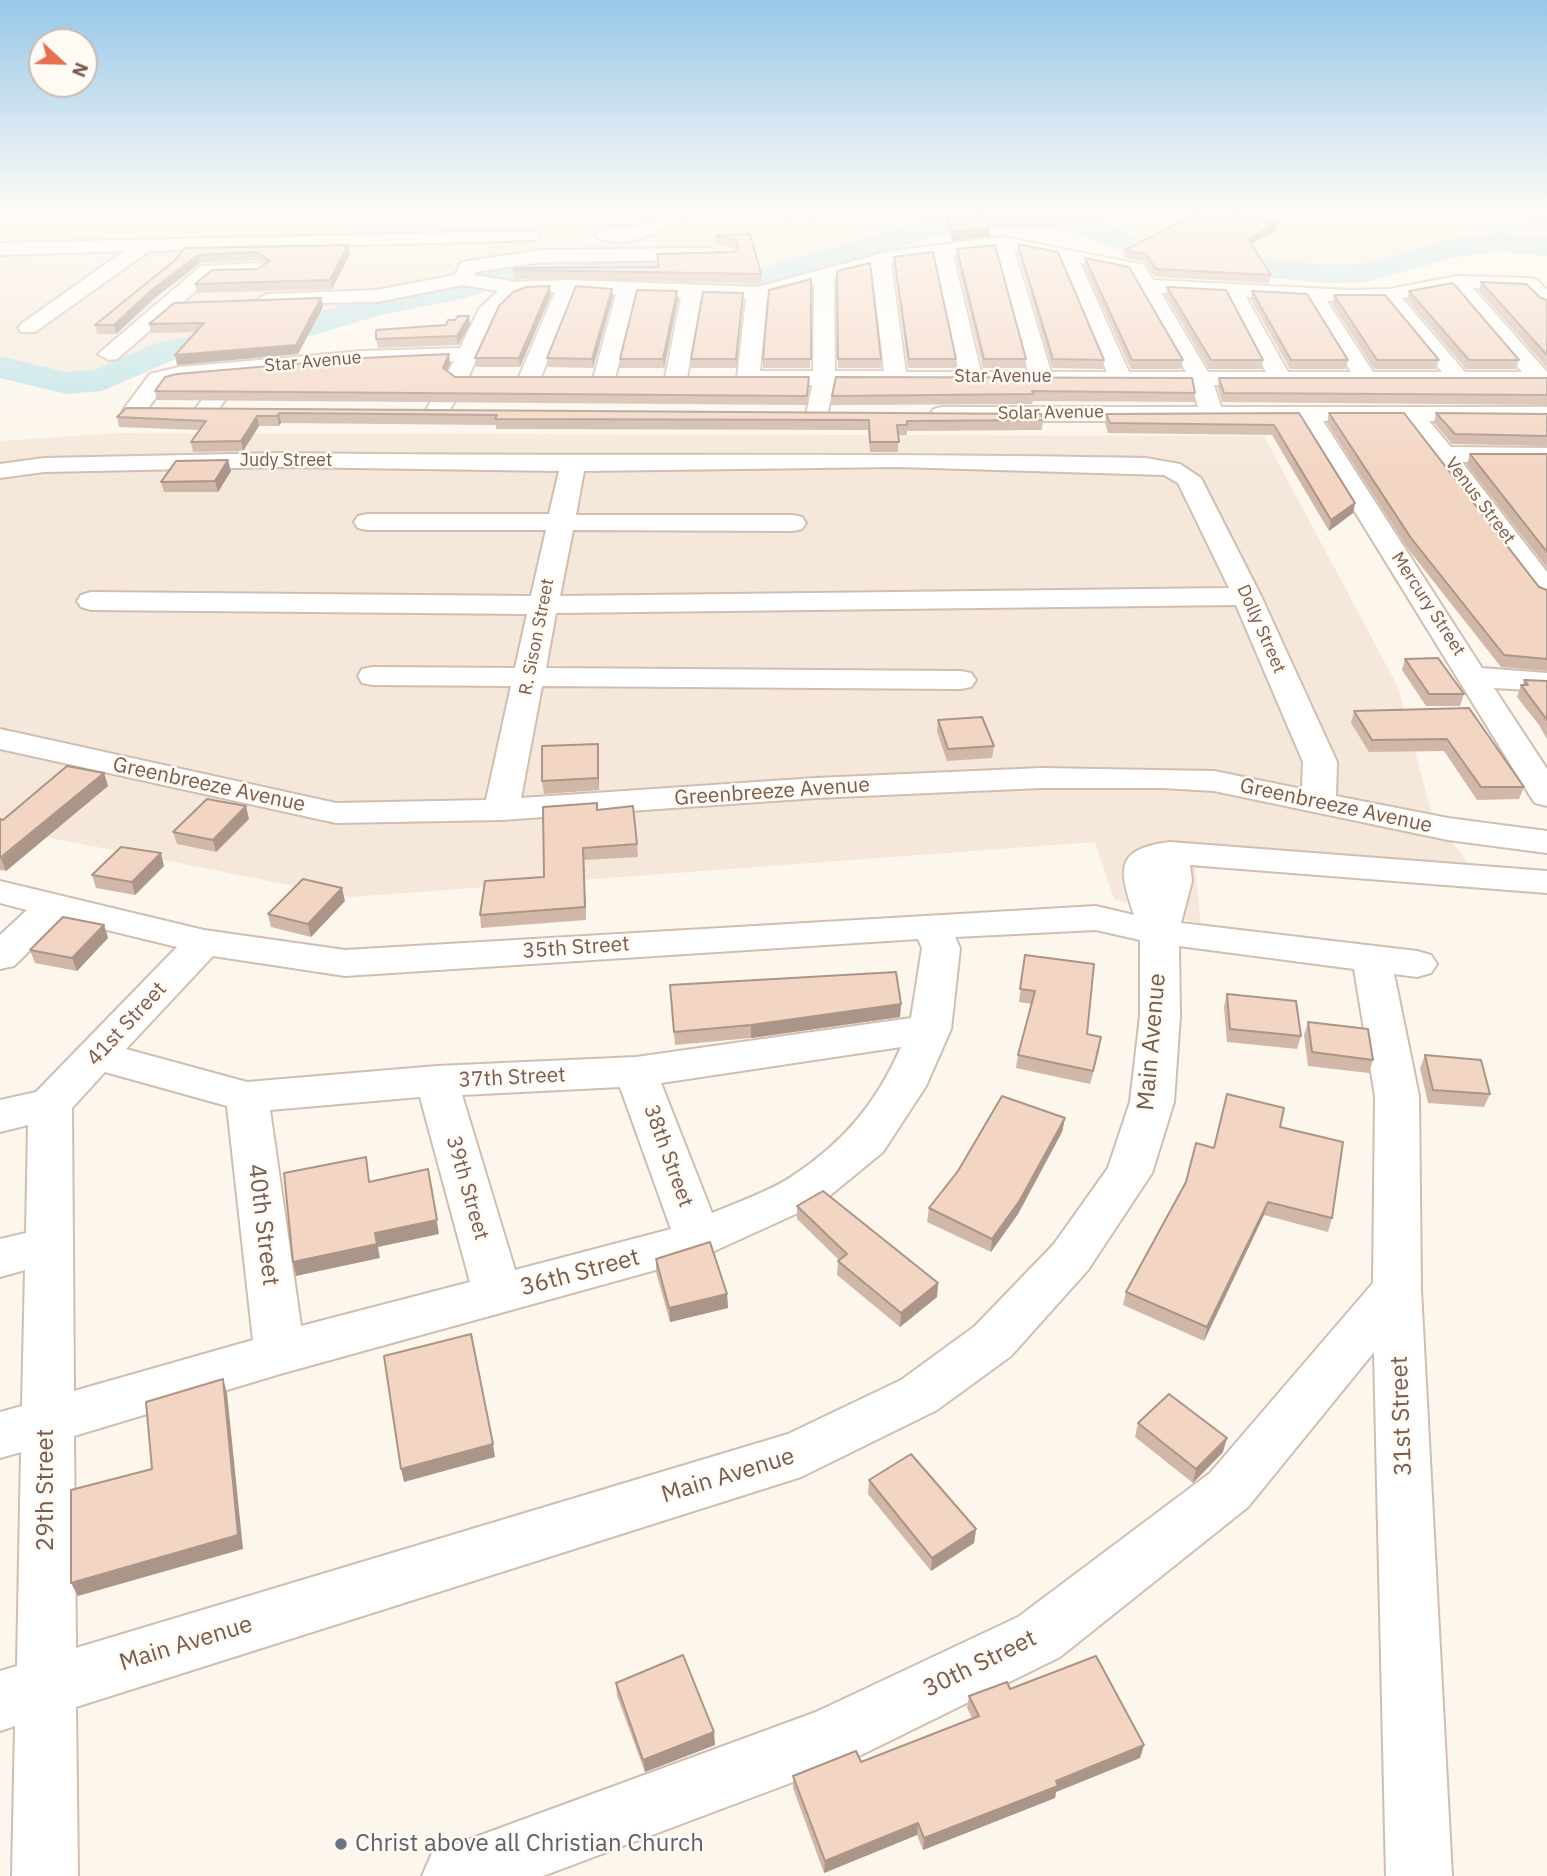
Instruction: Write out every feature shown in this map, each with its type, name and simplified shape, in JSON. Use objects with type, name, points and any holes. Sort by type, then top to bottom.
[{"type":"street","points":[[27,328],[73,296]]},
{"type":"street","points":[[109,354],[175,296]]},
{"type":"street","points":[[247,301],[272,303],[378,296]]},
{"type":"street","points":[[437,412],[458,377],[489,309],[502,296]]},
{"type":"street","points":[[530,377],[564,296]]},
{"type":"street","points":[[604,379],[626,296]]},
{"type":"street","points":[[676,378],[691,296]]},
{"type":"street","points":[[748,378],[757,296]]},
{"type":"street","points":[[818,415],[824,377],[824,296]]},
{"type":"street","points":[[886,296],[896,377]]},
{"type":"street","points":[[953,296],[971,377]]},
{"type":"street","points":[[1018,296],[1041,377]]},
{"type":"street","points":[[1085,296],[1120,377]]},
{"type":"street","points":[[1153,296],[1201,378],[1211,412]]},
{"type":"street","points":[[1236,296],[1280,377]]},
{"type":"street","points":[[1314,296],[1365,377]]},
{"type":"street","points":[[1389,296],[1459,379]]},
{"type":"street","points":[[1469,296],[1544,379]]},
{"type":"street","points":[[165,303],[206,302]]},
{"type":"street","name":"Star Avenue","points":[[205,412],[135,410],[159,379],[237,368],[309,362],[469,354]]},
{"type":"street","points":[[370,379],[387,356]]},
{"type":"street","points":[[297,382],[309,362]]},
{"type":"street","points":[[205,412],[237,368]]},
{"type":"street","points":[[458,377],[482,377]]},
{"type":"street","points":[[506,377],[555,378]]},
{"type":"street","points":[[652,379],[700,378]]},
{"type":"street","name":"Star Avenue","points":[[724,378],[1544,379]]},
{"type":"street","points":[[579,379],[628,379]]},
{"type":"street","points":[[205,412],[230,411]]},
{"type":"street","points":[[411,412],[464,412]]},
{"type":"street","name":"Mercury Street","points":[[1306,413],[1475,677],[1535,755],[1547,796]]},
{"type":"street","name":"Solar Avenue","points":[[913,414],[1547,414]]},
{"type":"street","name":"Venus Street","points":[[1410,414],[1444,454],[1547,591]]},
{"type":"street","points":[[791,415],[845,415]]},
{"type":"street","points":[[1444,454],[1546,456]]},
{"type":"street","name":"Judy Street","points":[[0,471],[44,465],[283,460],[573,464],[898,460],[1146,466],[1171,469]]},
{"type":"street","name":"R. Sison Street","points":[[501,810],[573,464]]},
{"type":"street","name":"Dolly Street","points":[[1171,469],[1188,478],[1247,596],[1321,762],[1318,802]]},
{"type":"street","points":[[367,522],[793,523]]},
{"type":"street","points":[[91,601],[544,605],[1247,596]]},
{"type":"street","points":[[373,676],[960,680]]},
{"type":"street","points":[[1475,677],[1547,682]]},
{"type":"street","name":"Greenbreeze Avenue","points":[[0,739],[336,813],[501,810],[816,788],[1041,778],[1214,781],[1448,829],[1547,842]]},
{"type":"street","name":"Main Avenue","points":[[23,1695],[801,1454],[919,1395],[993,1340],[1071,1257],[1129,1173],[1152,1102],[1160,1016],[1158,932],[1174,881],[1170,853],[1547,882]]},
{"type":"street","name":"35th Street","points":[[0,892],[204,942],[345,963],[1097,918],[1158,932]]},
{"type":"street","points":[[0,957],[56,904]]},
{"type":"street","name":"36th Street","points":[[23,1429],[280,1353],[699,1240],[806,1190],[867,1141],[905,1086],[930,1029],[941,948],[931,926]]},
{"type":"street","points":[[1158,932],[1417,964]]},
{"type":"street","name":"41st Street","points":[[25,1110],[98,1056],[204,942]]},
{"type":"street","name":"31st Street","points":[[1372,958],[1397,1096],[1397,1289],[1419,1876]]},
{"type":"street","name":"37th Street","points":[[98,1056],[247,1097],[437,1081],[636,1072],[930,1029]]},
{"type":"street","name":"38th Street","points":[[636,1072],[699,1240]]},
{"type":"street","name":"39th Street","points":[[437,1081],[498,1296]]},
{"type":"street","name":"40th Street","points":[[247,1097],[280,1353]]},
{"type":"street","name":"29th Street","points":[[25,1110],[23,1695],[45,1876]]},
{"type":"street","name":"30th Street","points":[[455,1876],[827,1739],[1039,1637],[1229,1490],[1397,1289]]},
{"type":"shaded area","points":[[0,296],[428,296],[375,306],[276,336],[216,341],[166,351],[102,380],[66,383],[0,367]]},
{"type":"shaded area","points":[[116,433],[1264,436],[1398,687],[1431,811],[1484,887],[1195,866],[1201,924],[1114,899],[1095,842],[351,897],[0,828],[0,441]]},
{"type":"building","points":[[131,296],[146,296],[114,325],[95,325]]},
{"type":"building","points":[[509,296],[546,296],[519,358],[475,358],[499,306]]},
{"type":"building","points":[[572,296],[610,296],[592,359],[547,358]]},
{"type":"building","points":[[636,296],[676,296],[663,359],[620,359]]},
{"type":"building","points":[[702,296],[743,296],[736,359],[691,359]]},
{"type":"building","points":[[769,296],[811,296],[811,359],[763,359]]},
{"type":"building","points":[[837,296],[874,296],[881,359],[838,359]]},
{"type":"building","points":[[900,296],[942,296],[956,359],[909,359]]},
{"type":"building","points":[[968,296],[1009,296],[1026,359],[984,359]]},
{"type":"building","points":[[1034,296],[1077,296],[1104,360],[1053,359]]},
{"type":"building","points":[[1102,296],[1146,296],[1183,360],[1132,360]]},
{"type":"building","points":[[1172,296],[1229,296],[1263,360],[1211,360]]},
{"type":"building","points":[[1255,296],[1308,296],[1348,360],[1291,360]]},
{"type":"building","points":[[1334,296],[1385,296],[1439,360],[1377,360]]},
{"type":"building","points":[[1413,296],[1464,296],[1519,360],[1469,360]]},
{"type":"building","points":[[1493,296],[1538,296],[1547,300],[1547,355]]},
{"type":"building","points":[[321,298],[296,345],[175,355],[204,323],[149,324],[174,303]]},
{"type":"building","points":[[458,316],[469,316],[457,336],[376,339],[376,330],[446,325],[448,320],[455,320]]},
{"type":"building","points":[[449,354],[443,368],[455,377],[809,377],[807,396],[155,391],[165,377],[177,374],[362,358]]},
{"type":"building","points":[[836,377],[1192,378],[1195,393],[1032,391],[1033,394],[832,396]]},
{"type":"building","points":[[1219,378],[1547,378],[1547,395],[1224,393]]},
{"type":"building","points":[[126,408],[1041,414],[1043,420],[907,421],[907,425],[897,425],[899,442],[870,442],[869,420],[495,419],[497,415],[279,413],[277,416],[257,416],[241,441],[191,442],[206,421],[117,417]]},
{"type":"building","points":[[1299,413],[1355,503],[1331,520],[1274,425],[1110,423],[1106,414]]},
{"type":"building","points":[[1329,413],[1404,413],[1539,587],[1547,590],[1547,659],[1504,655],[1411,538]]},
{"type":"building","points":[[1436,413],[1547,414],[1547,436],[1455,434]]},
{"type":"building","points":[[1470,454],[1547,454],[1547,552]]},
{"type":"building","points":[[228,460],[215,481],[161,482],[176,461]]},
{"type":"building","points":[[1438,658],[1464,694],[1429,694],[1405,659]]},
{"type":"building","points":[[1524,680],[1547,681],[1547,720],[1521,685],[1528,685]]},
{"type":"building","points":[[1469,708],[1524,787],[1481,787],[1447,739],[1372,740],[1354,711]]},
{"type":"building","points":[[982,717],[994,746],[948,749],[938,720]]},
{"type":"building","points":[[598,744],[598,778],[542,781],[542,746]]},
{"type":"building","points":[[67,766],[104,773],[0,858],[0,819],[3,820]]},
{"type":"building","points":[[207,799],[246,806],[213,840],[173,832]]},
{"type":"building","points":[[597,803],[597,810],[633,806],[637,844],[583,848],[585,907],[480,915],[485,881],[544,877],[543,807]]},
{"type":"building","points":[[121,847],[161,853],[132,882],[92,875]]},
{"type":"building","points":[[303,879],[342,888],[308,924],[268,914]]},
{"type":"building","points":[[63,917],[104,925],[72,958],[30,950]]},
{"type":"building","points":[[1025,955],[1094,964],[1087,1034],[1101,1037],[1093,1071],[1018,1055],[1035,991],[1020,989]]},
{"type":"building","points":[[896,972],[901,1004],[751,1025],[674,1032],[670,985]]},
{"type":"building","points":[[1227,994],[1296,1001],[1301,1036],[1230,1029]]},
{"type":"building","points":[[1308,1022],[1368,1029],[1373,1060],[1312,1052]]},
{"type":"building","points":[[1425,1055],[1481,1060],[1490,1094],[1433,1090]]},
{"type":"building","points":[[1227,1094],[1284,1108],[1280,1127],[1343,1142],[1332,1218],[1268,1202],[1207,1327],[1126,1292],[1186,1182],[1196,1143],[1214,1148]]},
{"type":"building","points":[[1002,1096],[1065,1118],[1020,1200],[992,1239],[929,1208],[958,1171]]},
{"type":"building","points":[[366,1157],[369,1182],[428,1169],[437,1220],[375,1233],[377,1244],[293,1262],[284,1173]]},
{"type":"building","points":[[823,1191],[938,1283],[901,1313],[838,1261],[847,1254],[797,1206]]},
{"type":"building","points":[[710,1242],[727,1294],[669,1308],[656,1259]]},
{"type":"building","points":[[471,1334],[493,1444],[401,1469],[384,1356]]},
{"type":"building","points":[[223,1379],[238,1535],[71,1583],[71,1490],[152,1469],[146,1402]]},
{"type":"building","points":[[1169,1394],[1227,1438],[1196,1469],[1138,1423]]},
{"type":"building","points":[[911,1454],[976,1529],[932,1558],[869,1480]]},
{"type":"building","points":[[683,1655],[714,1732],[643,1760],[616,1683]]},
{"type":"building","points":[[1096,1656],[1144,1745],[1056,1781],[1058,1786],[924,1838],[918,1823],[825,1861],[793,1776],[856,1751],[861,1762],[979,1716],[969,1696],[1007,1682],[1010,1689]]},
{"type":"waterway","points":[[0,367],[66,383],[102,380],[166,351],[216,341],[276,336],[375,306],[428,296]]},
{"type":"place","name":"Christ above all Christian Church","points":[[341,1844]]}]
